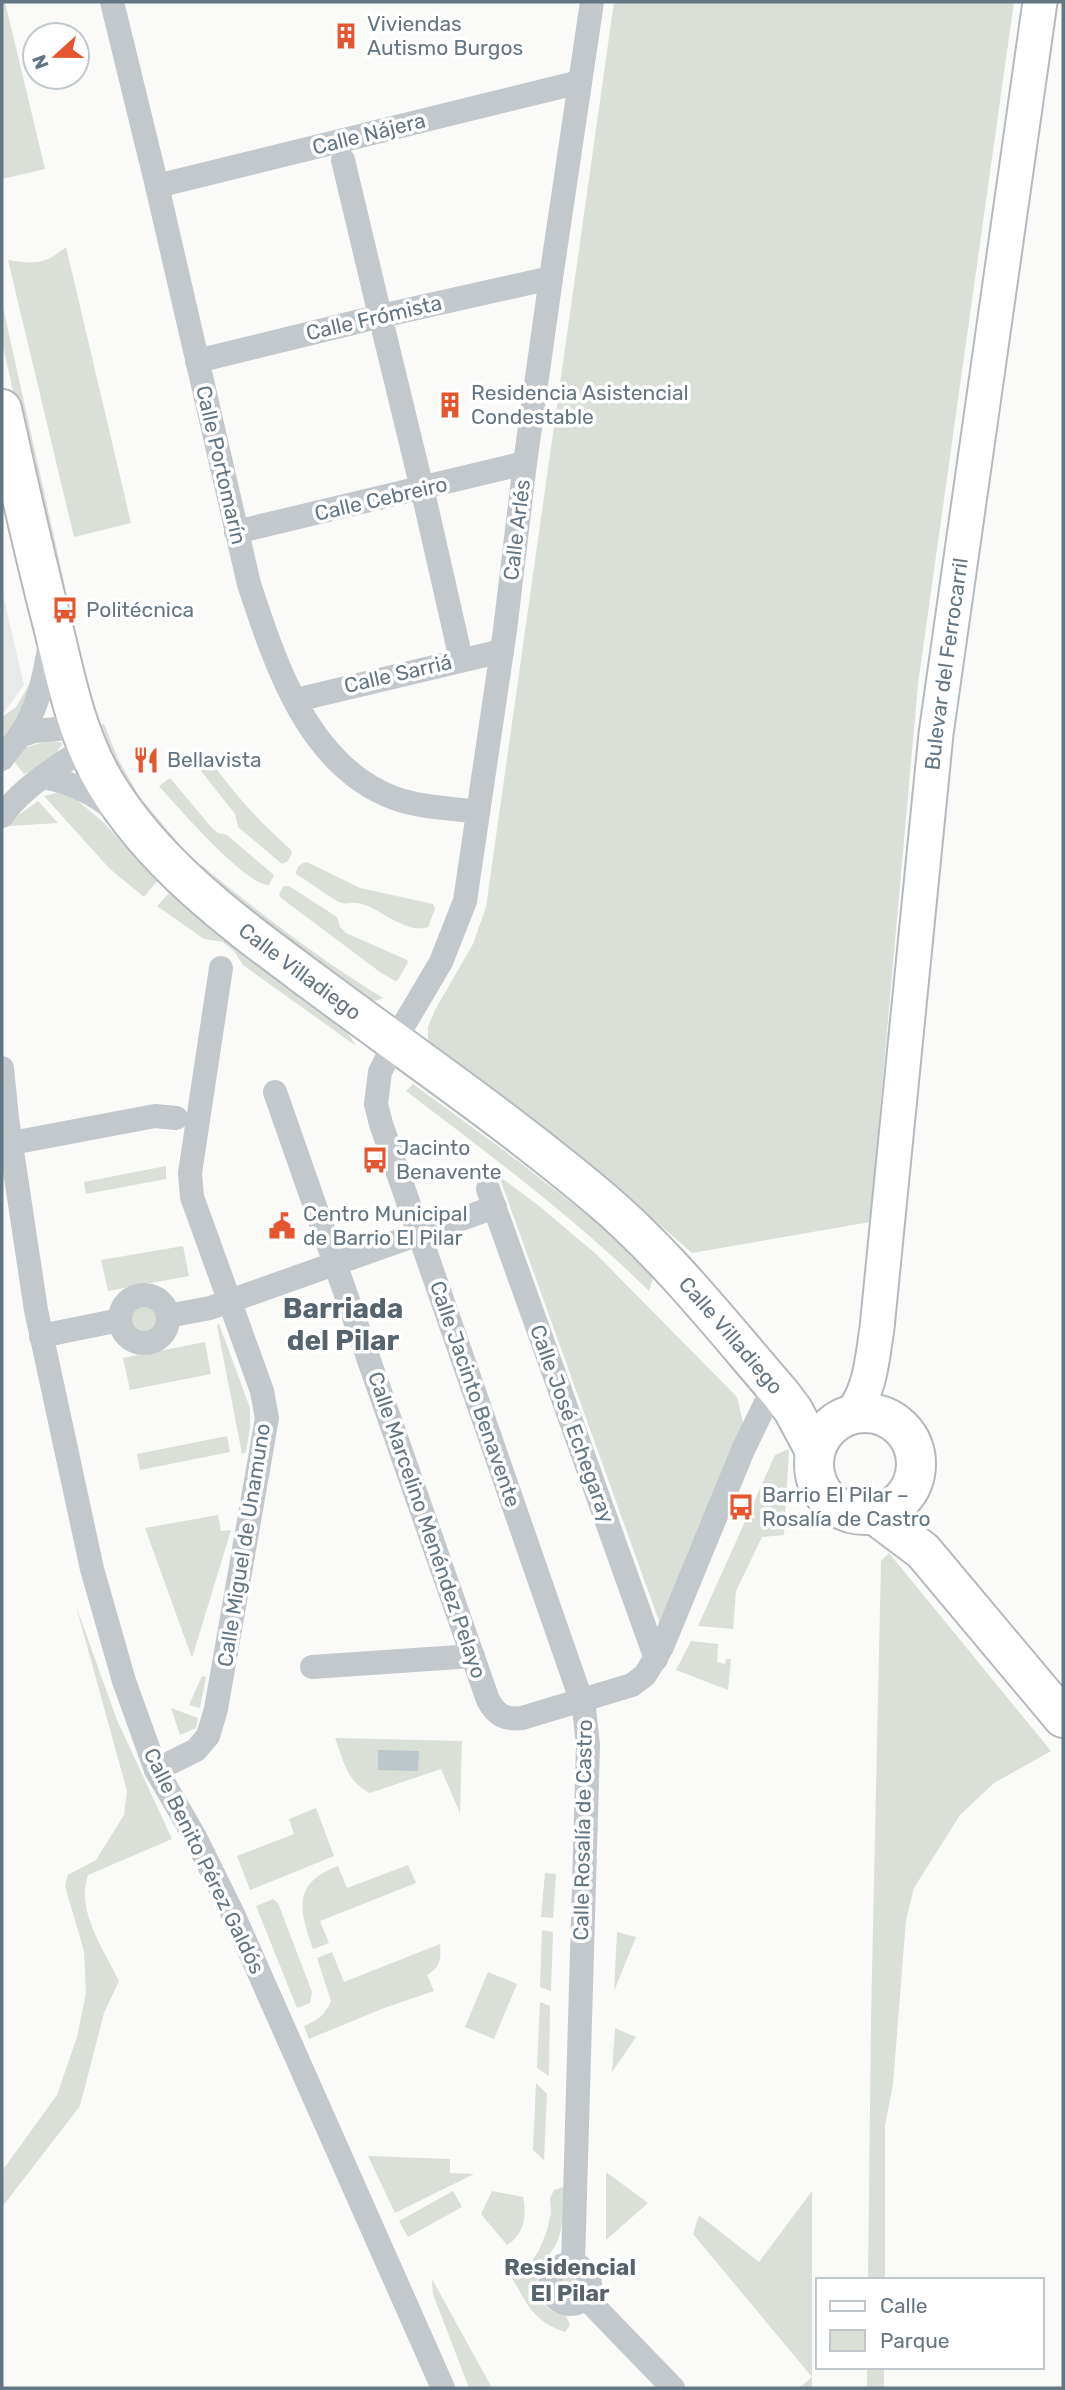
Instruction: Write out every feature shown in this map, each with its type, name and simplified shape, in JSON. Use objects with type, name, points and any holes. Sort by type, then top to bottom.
[{"type":"highway","name":"Calle Villadiego","points":[[2,409],[52,624],[83,737],[102,777],[132,823],[178,872],[261,943],[599,1197],[700,1300],[784,1398],[846,1427]]},
{"type":"highway","points":[[897,1425],[908,1437],[916,1468],[912,1485],[890,1504],[858,1515],[842,1510],[828,1500],[818,1485],[814,1469],[846,1427],[897,1425]]},
{"type":"highway","points":[[890,1504],[923,1551],[1063,1718]]},
{"type":"main road","name":"Bulevar del Ferrocarril","points":[[846,1427],[877,1376],[877,1328],[936,734],[1040,2]]},
{"type":"street","name":"Calle Portomarín","points":[[112,2],[249,584],[283,678],[318,737],[332,756],[353,774],[392,797],[410,803],[478,812]]},
{"type":"street","name":"Calle Arlés","points":[[394,1042],[441,962],[465,901],[592,2]]},
{"type":"street","name":"Calle Nájera","points":[[157,186],[580,82]]},
{"type":"street","points":[[343,160],[378,307]]},
{"type":"street","name":"Calle Frómista","points":[[197,361],[551,278]]},
{"type":"street","points":[[384,332],[419,476]]},
{"type":"street","name":"Calle Cebreiro","points":[[236,532],[525,463]]},
{"type":"street","points":[[425,501],[458,646]]},
{"type":"street","points":[[2,759],[19,736],[36,702],[46,669],[52,624]]},
{"type":"street","name":"Calle Sarriá","points":[[296,700],[502,651]]},
{"type":"street","points":[[19,736],[34,731],[83,737]]},
{"type":"street","points":[[4,809],[44,777],[83,737]]},
{"type":"street","points":[[44,777],[75,784],[95,794],[132,823]]},
{"type":"street","name":"Calle Miguel de Unamuno","points":[[156,1770],[196,1750],[208,1736],[216,1709],[267,1418],[262,1391],[192,1197],[190,1172],[221,968]]},
{"type":"street","name":"Calle Jacinto Benavente","points":[[394,1042],[376,1087],[380,1124],[582,1699]]},
{"type":"street","name":"Calle Benito Pérez Galdós","points":[[2,1068],[27,1258],[41,1336],[92,1569],[124,1681],[156,1770],[195,1837],[233,1914],[443,2388]]},
{"type":"street","points":[[376,1087],[398,1074],[437,1073]]},
{"type":"street","name":"Calle Marcelino Menéndez Pelayo","points":[[275,1092],[488,1700],[502,1717],[512,1719],[582,1699]]},
{"type":"street","points":[[12,1143],[155,1116],[176,1118]]},
{"type":"street","name":"Calle José Echegaray","points":[[419,1234],[491,1198],[656,1658]]},
{"type":"street","points":[[168,1316],[209,1308],[419,1234]]},
{"type":"street","points":[[140,1295],[160,1301],[168,1316],[161,1335],[148,1342],[127,1336],[120,1320],[122,1308],[140,1295]]},
{"type":"street","points":[[41,1336],[120,1320]]},
{"type":"street","name":"Calle Rosalía de Castro","points":[[573,2263],[588,1745],[582,1699],[639,1681],[656,1658],[743,1450],[784,1398]]},
{"type":"street","points":[[312,1667],[473,1656]]},
{"type":"street","points":[[566,2263],[573,2263],[588,2274],[590,2286],[585,2297],[574,2304],[567,2304],[551,2293],[549,2281],[555,2269],[566,2263]]},
{"type":"street","points":[[585,2297],[673,2388]]},
{"type":"shaded area","points":[[2,590],[24,685],[2,715]]},
{"type":"shaded area","points":[[378,1750],[419,1751],[418,1771],[378,1770]]},
{"type":"green space","points":[[2,2],[5,2],[21,69],[21,91],[26,91],[45,169],[2,179]]},
{"type":"green space","points":[[614,2],[1014,2],[918,684],[870,1222],[692,1253],[583,1158],[468,1075],[433,1048],[428,1039],[428,1027],[435,1010],[473,944],[486,907]]},
{"type":"green space","points":[[66,247],[131,523],[74,537],[8,260],[39,262]]},
{"type":"green space","points":[[2,303],[65,586],[57,588],[2,342]]},
{"type":"green space","points":[[36,673],[18,719],[2,738],[2,717],[16,707]]},
{"type":"green space","points":[[104,724],[118,759],[139,796],[185,851],[180,856],[135,802],[96,726]]},
{"type":"green space","points":[[50,740],[63,743],[46,762],[24,774],[13,760],[24,748]]},
{"type":"green space","points":[[205,753],[244,804],[290,849],[292,853],[288,861],[282,864],[238,827],[235,814],[194,762]]},
{"type":"green space","points":[[170,778],[212,828],[227,835],[274,875],[269,885],[244,873],[195,826],[159,786]]},
{"type":"green space","points":[[56,793],[72,796],[103,822],[157,881],[144,897],[110,869],[44,796]]},
{"type":"green space","points":[[38,801],[58,823],[9,826],[9,822]]},
{"type":"green space","points":[[307,862],[360,888],[433,904],[435,909],[428,927],[410,927],[365,905],[337,901],[296,874],[299,866]]},
{"type":"green space","points":[[200,864],[289,934],[383,998],[375,1001],[350,987],[194,870]]},
{"type":"green space","points":[[284,886],[289,886],[337,917],[340,927],[346,933],[407,960],[398,980],[395,981],[380,972],[281,898],[279,894]]},
{"type":"green space","points":[[170,892],[342,1024],[356,1046],[243,965],[234,951],[223,942],[204,939],[157,906]]},
{"type":"green space","points":[[413,1084],[608,1231],[653,1277],[649,1291],[561,1212],[406,1091]]},
{"type":"green space","points":[[166,1166],[166,1179],[86,1194],[84,1182]]},
{"type":"green space","points":[[499,1176],[596,1254],[737,1397],[745,1431],[660,1624]]},
{"type":"green space","points":[[183,1246],[189,1276],[108,1291],[101,1260]]},
{"type":"green space","points":[[144,1305],[154,1309],[158,1319],[154,1329],[144,1333],[134,1329],[130,1319],[134,1309]]},
{"type":"green space","points":[[219,1324],[250,1408],[246,1452],[242,1454],[217,1325]]},
{"type":"green space","points":[[205,1342],[211,1374],[130,1390],[123,1358]]},
{"type":"green space","points":[[227,1436],[230,1452],[140,1470],[137,1454]]},
{"type":"green space","points":[[789,1449],[784,1535],[762,1537],[736,1591],[733,1629],[698,1626],[775,1455]]},
{"type":"green space","points":[[218,1515],[221,1531],[231,1530],[192,1658],[145,1528]]},
{"type":"green space","points":[[889,1553],[1051,1751],[994,1783],[960,1815],[914,1888],[906,1920],[893,2084],[885,2126],[885,2278],[868,2278],[871,2019],[881,1561]]},
{"type":"green space","points":[[76,1606],[117,1720],[172,1839],[88,1875],[85,1889],[88,1916],[119,1981],[104,2013],[80,2106],[2,2207],[2,2171],[57,2095],[77,2037],[86,1993],[84,1951],[65,1886],[68,1875],[96,1860],[124,1815],[127,1791]]},
{"type":"green space","points":[[691,1641],[718,1644],[717,1662],[725,1664],[726,1659],[731,1659],[728,1690],[676,1670]]},
{"type":"green space","points":[[202,1676],[206,1677],[200,1708],[189,1705]]},
{"type":"green space","points":[[171,1708],[198,1718],[196,1728],[180,1735]]},
{"type":"green space","points":[[335,1738],[462,1741],[460,1813],[441,1769],[370,1793],[351,1776]]},
{"type":"green space","points":[[316,1808],[334,1856],[250,1890],[237,1856],[294,1834],[289,1819]]},
{"type":"green space","points":[[408,1865],[416,1883],[320,1921],[329,1943],[313,1949],[303,1910],[306,1890],[312,1881],[338,1866],[347,1888]]},
{"type":"green space","points":[[545,1873],[556,1874],[553,1918],[541,1917]]},
{"type":"green space","points":[[273,1899],[278,1903],[312,1992],[310,2003],[297,2008],[256,1906]]},
{"type":"green space","points":[[542,1930],[553,1932],[551,1991],[540,1987]]},
{"type":"green space","points":[[617,1932],[636,1937],[614,1991]]},
{"type":"green space","points":[[440,1944],[439,1962],[427,1975],[434,1991],[309,2039],[304,2026],[320,2016],[331,2001],[317,1958],[332,1952],[344,1982]]},
{"type":"green space","points":[[488,1972],[517,1984],[494,2039],[465,2027]]},
{"type":"green space","points":[[540,2002],[550,2006],[549,2076],[537,2068]]},
{"type":"green space","points":[[615,2028],[636,2037],[612,2072]]},
{"type":"green space","points":[[536,2083],[547,2094],[544,2160],[533,2150]]},
{"type":"green space","points":[[368,2156],[450,2159],[450,2173],[474,2174],[395,2213]]},
{"type":"green space","points":[[606,2172],[648,2203],[606,2240]]},
{"type":"green space","points":[[563,2187],[561,2229],[542,2266],[537,2291],[544,2304],[566,2316],[570,2325],[565,2332],[538,2317],[526,2303],[511,2276],[528,2267],[539,2250],[551,2213],[550,2198],[554,2190]]},
{"type":"green space","points":[[453,2191],[462,2207],[408,2237],[399,2221]]},
{"type":"green space","points":[[492,2191],[523,2197],[525,2211],[521,2230],[507,2245],[481,2214]]},
{"type":"green space","points":[[812,2191],[812,2377],[693,2234],[699,2215],[759,2262]]},
{"type":"green space","points":[[570,2270],[580,2274],[584,2284],[580,2294],[570,2298],[560,2294],[556,2284],[560,2274]]},
{"type":"green space","points":[[432,2279],[492,2388],[469,2388],[433,2294]]},
{"type":"green space","points":[[867,2369],[884,2369],[884,2386],[891,2388],[867,2388]]},
{"type":"green space","points":[[812,2377],[812,2388],[799,2388]]},
{"type":"place","name":"Viviendas Autismo Burgos","points":[[346,36]]},
{"type":"place","name":"Residencia Asistencial Condestable","points":[[450,405]]},
{"type":"place","name":"Politécnica","points":[[65,610]]},
{"type":"place","name":"Bellavista","points":[[146,760]]},
{"type":"place","name":"Jacinto Benavente","points":[[375,1160]]},
{"type":"place","name":"Centro Municipal de Barrio El Pilar","points":[[282,1226]]},
{"type":"place","name":"Barrio El Pilar – Rosalía de Castro","points":[[741,1507]]},
{"type":"district","name":"Barriada del Pilar","points":[[343,1324]]},
{"type":"district","name":"Residencial El Pilar","points":[[570,2280]]}]
